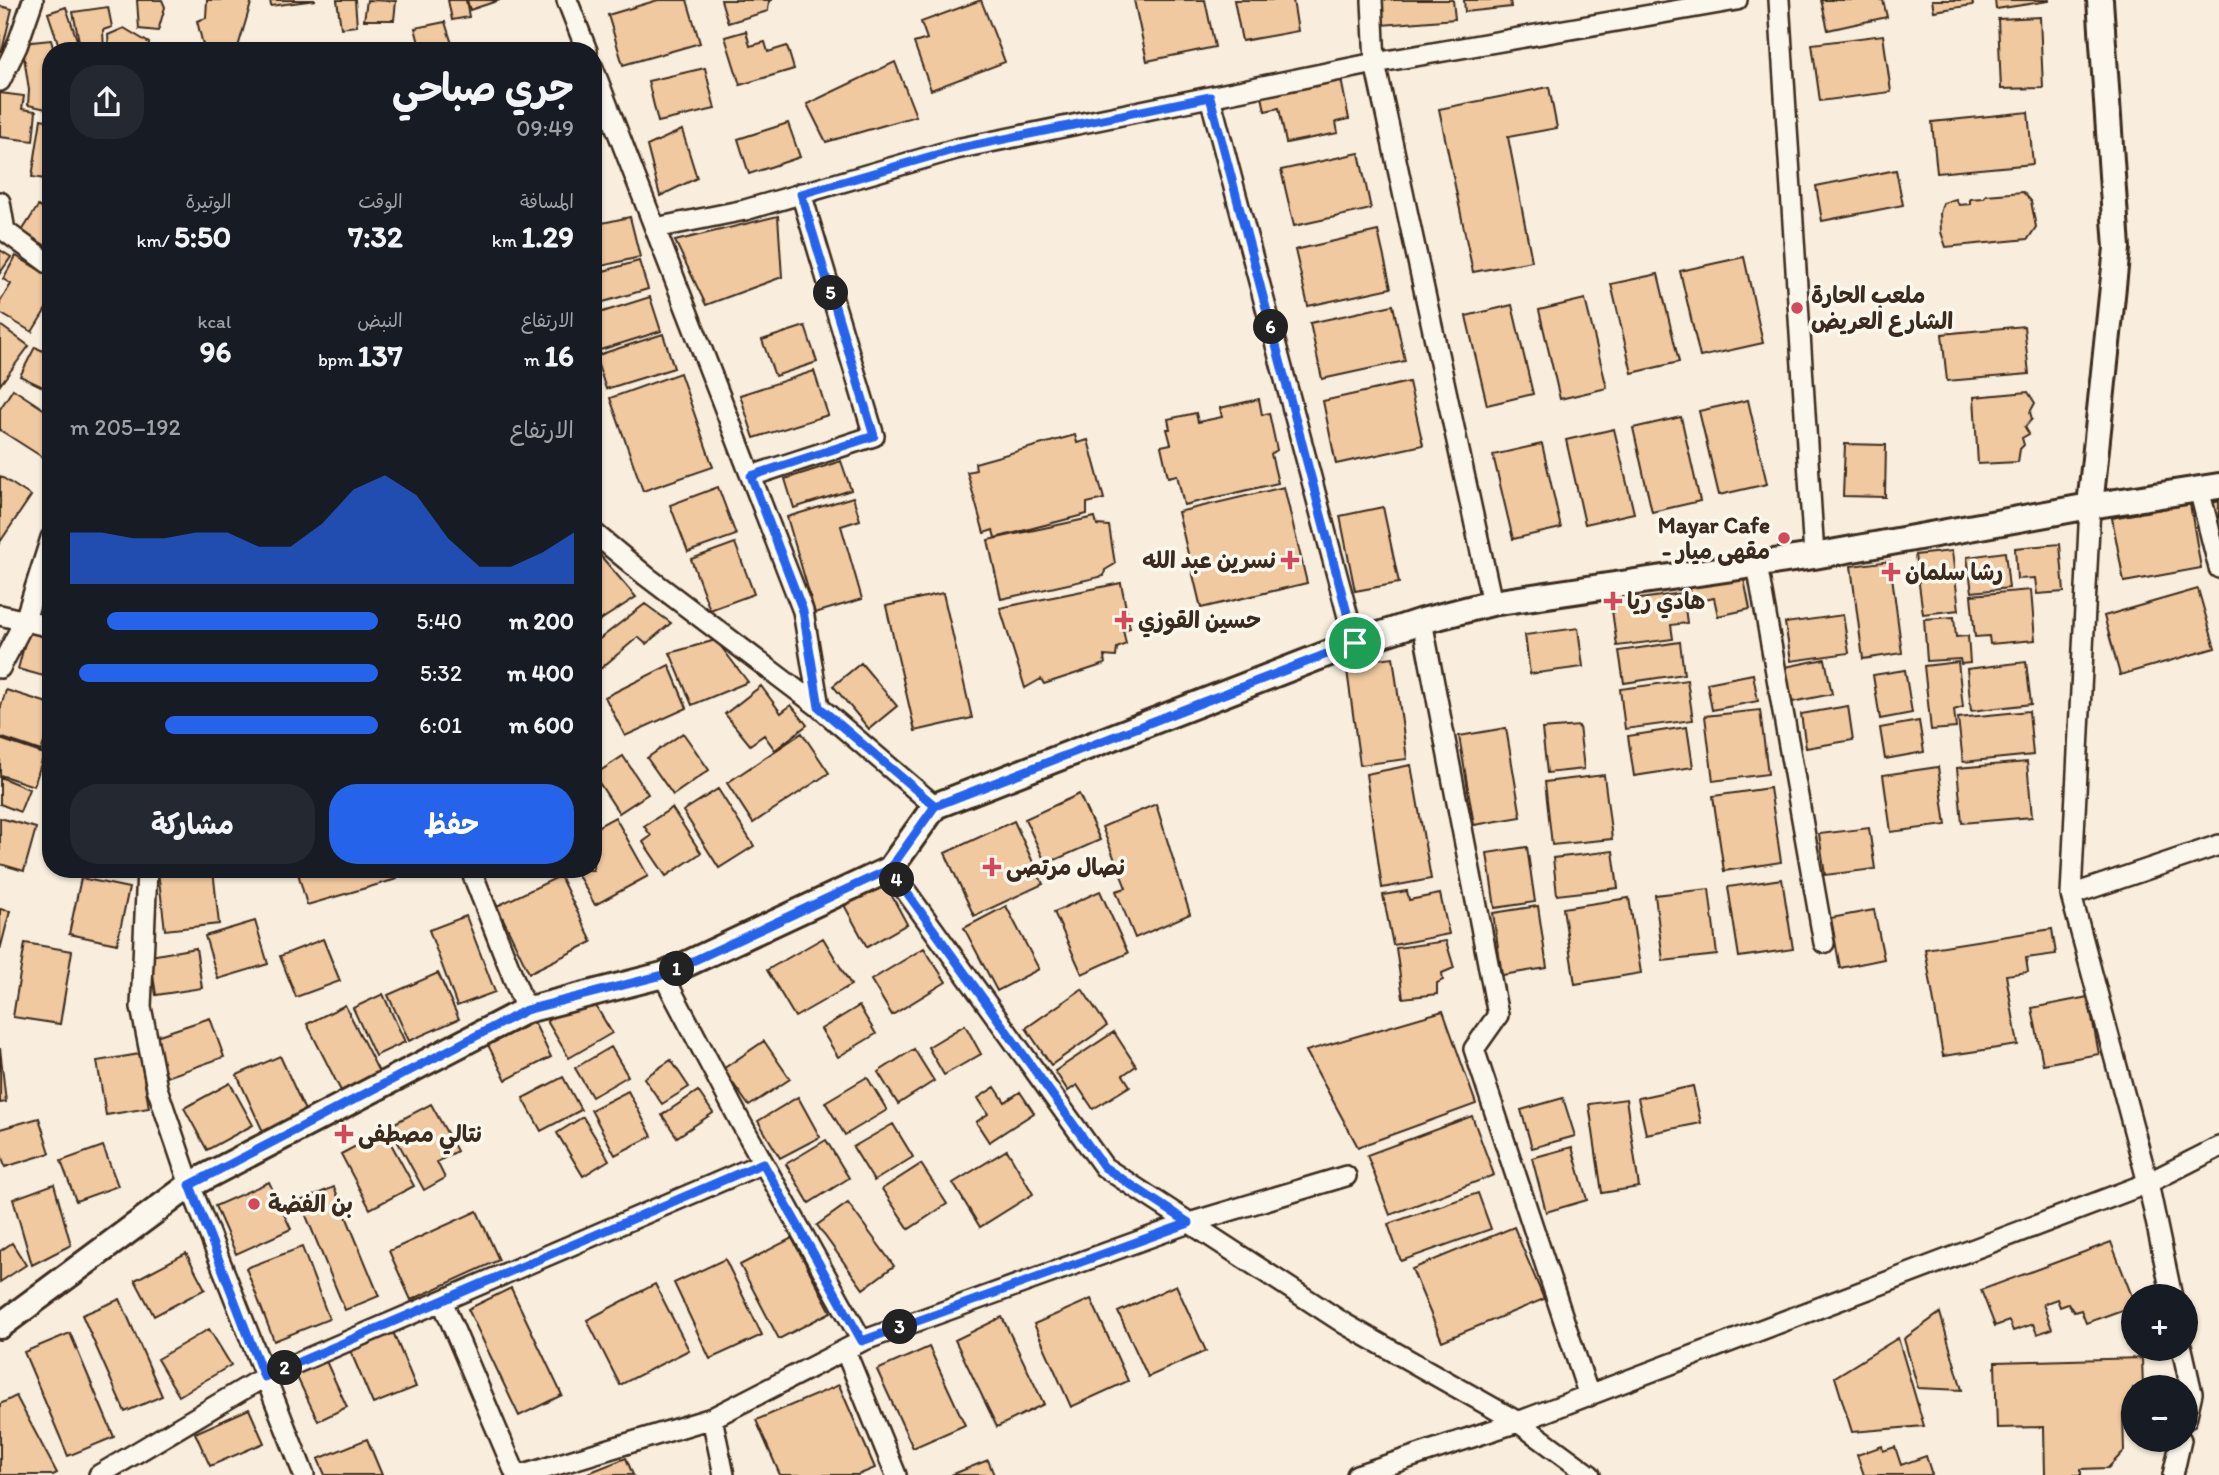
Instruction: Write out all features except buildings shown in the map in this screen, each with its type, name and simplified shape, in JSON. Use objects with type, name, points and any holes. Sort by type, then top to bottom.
[{"type":"street","points":[[0,81],[17,46],[33,0]]},
{"type":"street","points":[[567,0],[583,42]]},
{"type":"street","points":[[1372,0],[1375,62],[1492,603]]},
{"type":"street","points":[[655,228],[745,210],[956,149],[1375,62],[1690,4],[1737,0]]},
{"type":"street","points":[[1779,0],[1814,556]]},
{"type":"street","points":[[2100,0],[2117,248],[2090,506],[2071,895],[2148,1184],[2169,1284]]},
{"type":"street","points":[[602,91],[803,611],[819,707]]},
{"type":"street","points":[[1210,97],[1355,643]]},
{"type":"street","points":[[751,476],[874,436],[801,194]]},
{"type":"street","points":[[0,202],[5,231],[42,258]]},
{"type":"street","points":[[0,1326],[190,1185],[526,1010],[663,975],[890,869],[935,806],[1355,643],[1422,621],[1492,603],[1814,556],[2090,506],[2209,488],[2219,568]]},
{"type":"street","points":[[602,539],[819,707],[935,806]]},
{"type":"street","points":[[1757,565],[1824,943]]},
{"type":"street","points":[[0,668],[25,620],[42,566]]},
{"type":"street","points":[[0,615],[42,625]]},
{"type":"street","points":[[1422,621],[1498,1015],[1474,1049],[1588,1396]]},
{"type":"street","points":[[2071,895],[2219,845]]},
{"type":"street","points":[[890,869],[1104,1167],[1345,1324],[1518,1422],[1590,1475]]},
{"type":"street","points":[[147,878],[141,1007],[157,1088],[190,1185],[304,1475]]},
{"type":"street","points":[[474,878],[526,1010]]},
{"type":"street","points":[[663,975],[763,1163],[853,1345],[897,1475]]},
{"type":"street","points":[[1357,1475],[1518,1422],[2148,1184],[2219,1147]]},
{"type":"street","points":[[99,1475],[264,1377],[763,1163]]},
{"type":"street","points":[[523,1475],[712,1418],[853,1345],[1189,1223],[1346,1177]]},
{"type":"street","points":[[442,1301],[516,1475]]},
{"type":"street","points":[[712,1418],[724,1475]]},
{"type":"street","points":[[2173,1475],[2178,1452]]},
{"type":"place","name":"ملعب الحارة الشارع العريض","points":[[1797,308]]},
{"type":"place","name":"Mayar Cafe - مقهى ميار","points":[[1784,538]]},
{"type":"place","name":"نسرين عبد الله","points":[[1290,560]]},
{"type":"place","name":"رشا سلمان","points":[[1891,572]]},
{"type":"place","name":"هادي ريا","points":[[1613,601]]},
{"type":"place","name":"حسين القوزي","points":[[1124,620]]},
{"type":"place","name":"نصال مرتصى","points":[[992,867]]},
{"type":"place","name":"نتالي مصطفى","points":[[344,1134]]},
{"type":"place","name":"بن الفضة","points":[[254,1204]]},
{"type":"route","points":[[1355,643],[935,806],[890,869],[663,975],[526,1010],[190,1185],[264,1377],[763,1163],[862,1341],[1189,1223],[1104,1167],[890,869],[935,806],[819,707],[803,611],[751,476],[874,436],[801,194],[956,149],[1210,97],[1355,643]]}]
